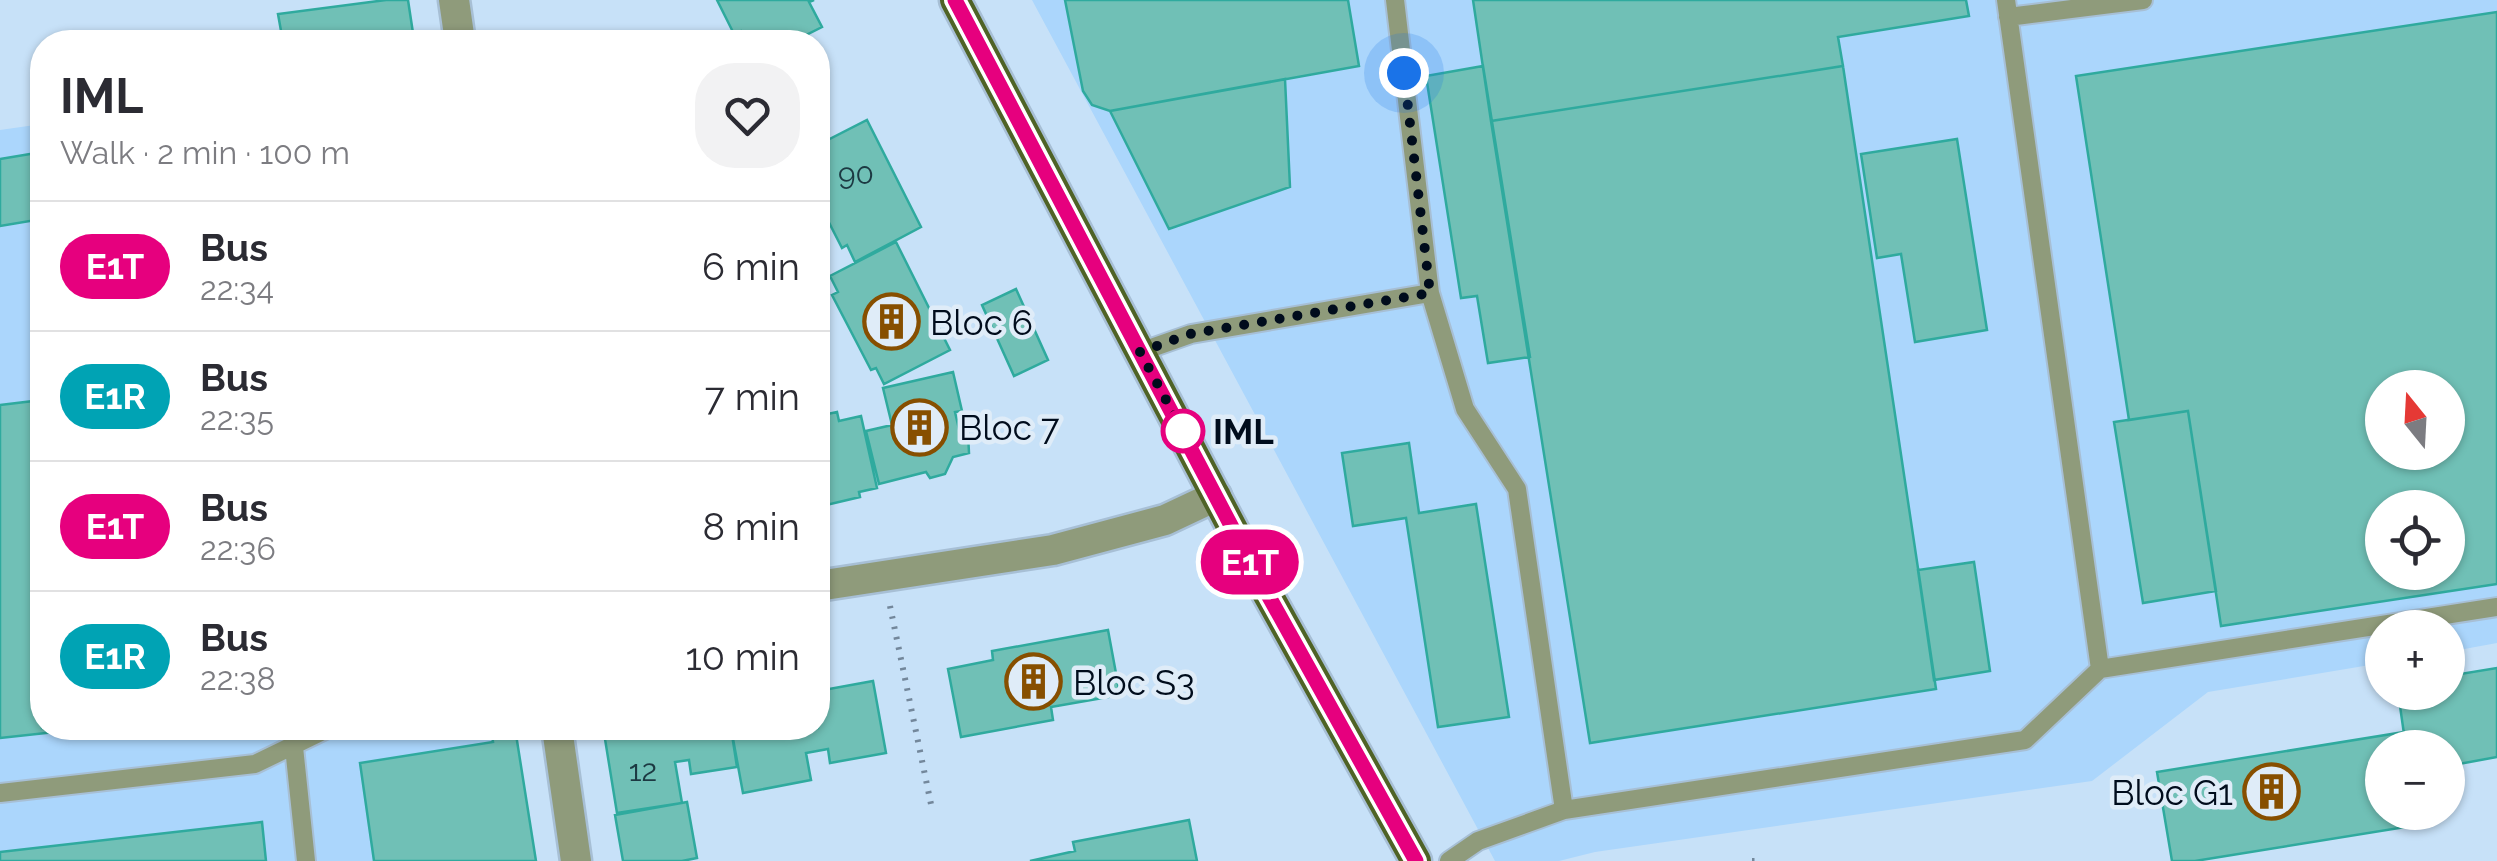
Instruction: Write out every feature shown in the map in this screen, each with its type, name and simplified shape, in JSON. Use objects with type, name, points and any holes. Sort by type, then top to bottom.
[{"type":"main road","points":[[955,0],[1216,496],[1416,861]]},
{"type":"street","points":[[454,0],[458,30]]},
{"type":"street","points":[[830,584],[1053,550],[1165,520],[1216,496]]},
{"type":"street","points":[[559,740],[576,861]]},
{"type":"lane","points":[[1395,0],[1430,293],[1465,409],[1517,489],[1564,810]]},
{"type":"lane","points":[[2100,669],[2007,8],[2143,0]]},
{"type":"lane","points":[[1140,352],[1190,334],[1430,293]]},
{"type":"lane","points":[[1449,861],[1478,841],[1564,810],[2025,740],[2100,669],[2497,607]]},
{"type":"lane","points":[[0,793],[256,764],[288,740]]},
{"type":"lane","points":[[293,740],[306,861]]},
{"type":"path","points":[[884,576],[932,809]]},
{"type":"shaded area","points":[[1032,0],[2497,0],[2497,643],[2465,649],[2465,610],[2365,610],[2365,666],[2208,692],[2092,781],[1595,852],[1559,861],[1495,861]]},
{"type":"shaded area","points":[[30,126],[30,740],[517,740],[536,861],[0,861],[0,130]]},
{"type":"building","points":[[408,0],[413,30],[281,30],[278,14]]},
{"type":"building","points":[[717,0],[814,0],[809,2],[822,27],[816,30],[732,30]]},
{"type":"building","points":[[1065,0],[1348,0],[1359,66],[1110,111],[1092,105],[1083,91]]},
{"type":"building","points":[[1473,0],[1966,0],[1969,16],[1838,37],[1843,66],[1491,121]]},
{"type":"building","points":[[2497,12],[2497,584],[2465,589],[2465,490],[2365,490],[2365,590],[2458,590],[2221,626],[2188,411],[2129,420],[2076,76]]},
{"type":"building","points":[[1483,66],[1530,357],[1488,363],[1477,296],[1461,298],[1426,76]]},
{"type":"building","points":[[1843,66],[1936,689],[1590,743],[1491,121]]},
{"type":"building","points":[[1285,79],[1290,187],[1169,229],[1110,111]]},
{"type":"building","points":[[867,120],[921,227],[855,262],[847,245],[842,248],[830,224],[830,139]]},
{"type":"building","points":[[1957,139],[1987,330],[1915,342],[1901,254],[1877,258],[1861,154]]},
{"type":"building","points":[[30,154],[30,221],[0,226],[0,159]]},
{"type":"building","name":"Bloc 6","points":[[896,242],[950,350],[884,384],[876,368],[871,370],[832,295],[838,292],[830,276]]},
{"type":"building","points":[[1016,289],[1048,360],[1014,376],[982,305]]},
{"type":"building","name":"Bloc 7","points":[[953,372],[962,411],[955,412],[959,429],[968,433],[969,453],[953,457],[945,474],[930,478],[926,472],[879,484],[866,431],[892,425],[883,388]]},
{"type":"building","points":[[30,401],[30,735],[0,738],[0,405]]},
{"type":"building","points":[[2188,411],[2216,591],[2143,603],[2114,422]]},
{"type":"building","points":[[837,412],[839,421],[861,416],[877,488],[830,504],[830,413]]},
{"type":"building","points":[[1409,443],[1419,513],[1476,504],[1509,717],[1438,727],[1406,518],[1353,526],[1342,453]]},
{"type":"building","points":[[1974,562],[1990,671],[1934,680],[1918,570]]},
{"type":"building","name":"Bloc S3","points":[[1108,630],[1120,695],[1051,707],[1053,720],[961,737],[948,669],[993,660],[992,651]]},
{"type":"building","points":[[2497,668],[2497,757],[2465,763],[2465,730],[2403,730],[2401,710],[2465,710],[2465,673]]},
{"type":"building","points":[[873,681],[886,753],[830,763],[828,749],[806,753],[811,780],[743,793],[733,740],[830,740],[830,689]]},
{"type":"building","name":"Bloc G1","points":[[2365,738],[2365,830],[2387,830],[2195,861],[2172,861],[2157,772]]},
{"type":"building","points":[[517,740],[536,861],[374,861],[360,763]]},
{"type":"building","points":[[605,740],[733,740],[737,767],[691,774],[689,760],[675,762],[682,803],[617,813]]},
{"type":"building","points":[[687,802],[697,858],[623,861],[615,815]]},
{"type":"building","points":[[1189,820],[1197,861],[1030,861],[1075,851],[1073,842]]},
{"type":"building","points":[[262,822],[266,861],[0,861],[0,852]]},
{"type":"bus line","name":"E1T","points":[[955,0],[1257,575],[1416,861]]},
{"type":"place","name":"Bloc 6","points":[[891,322]]},
{"type":"place","name":"Bloc 7","points":[[920,427]]},
{"type":"place","name":"IML","points":[[1183,431]]},
{"type":"place","name":"Bloc S3","points":[[1034,682]]},
{"type":"place","name":"Bloc G1","points":[[2272,792]]},
{"type":"route","points":[[1183,431],[1140,352],[1190,334],[1430,293],[1404,73]]}]
